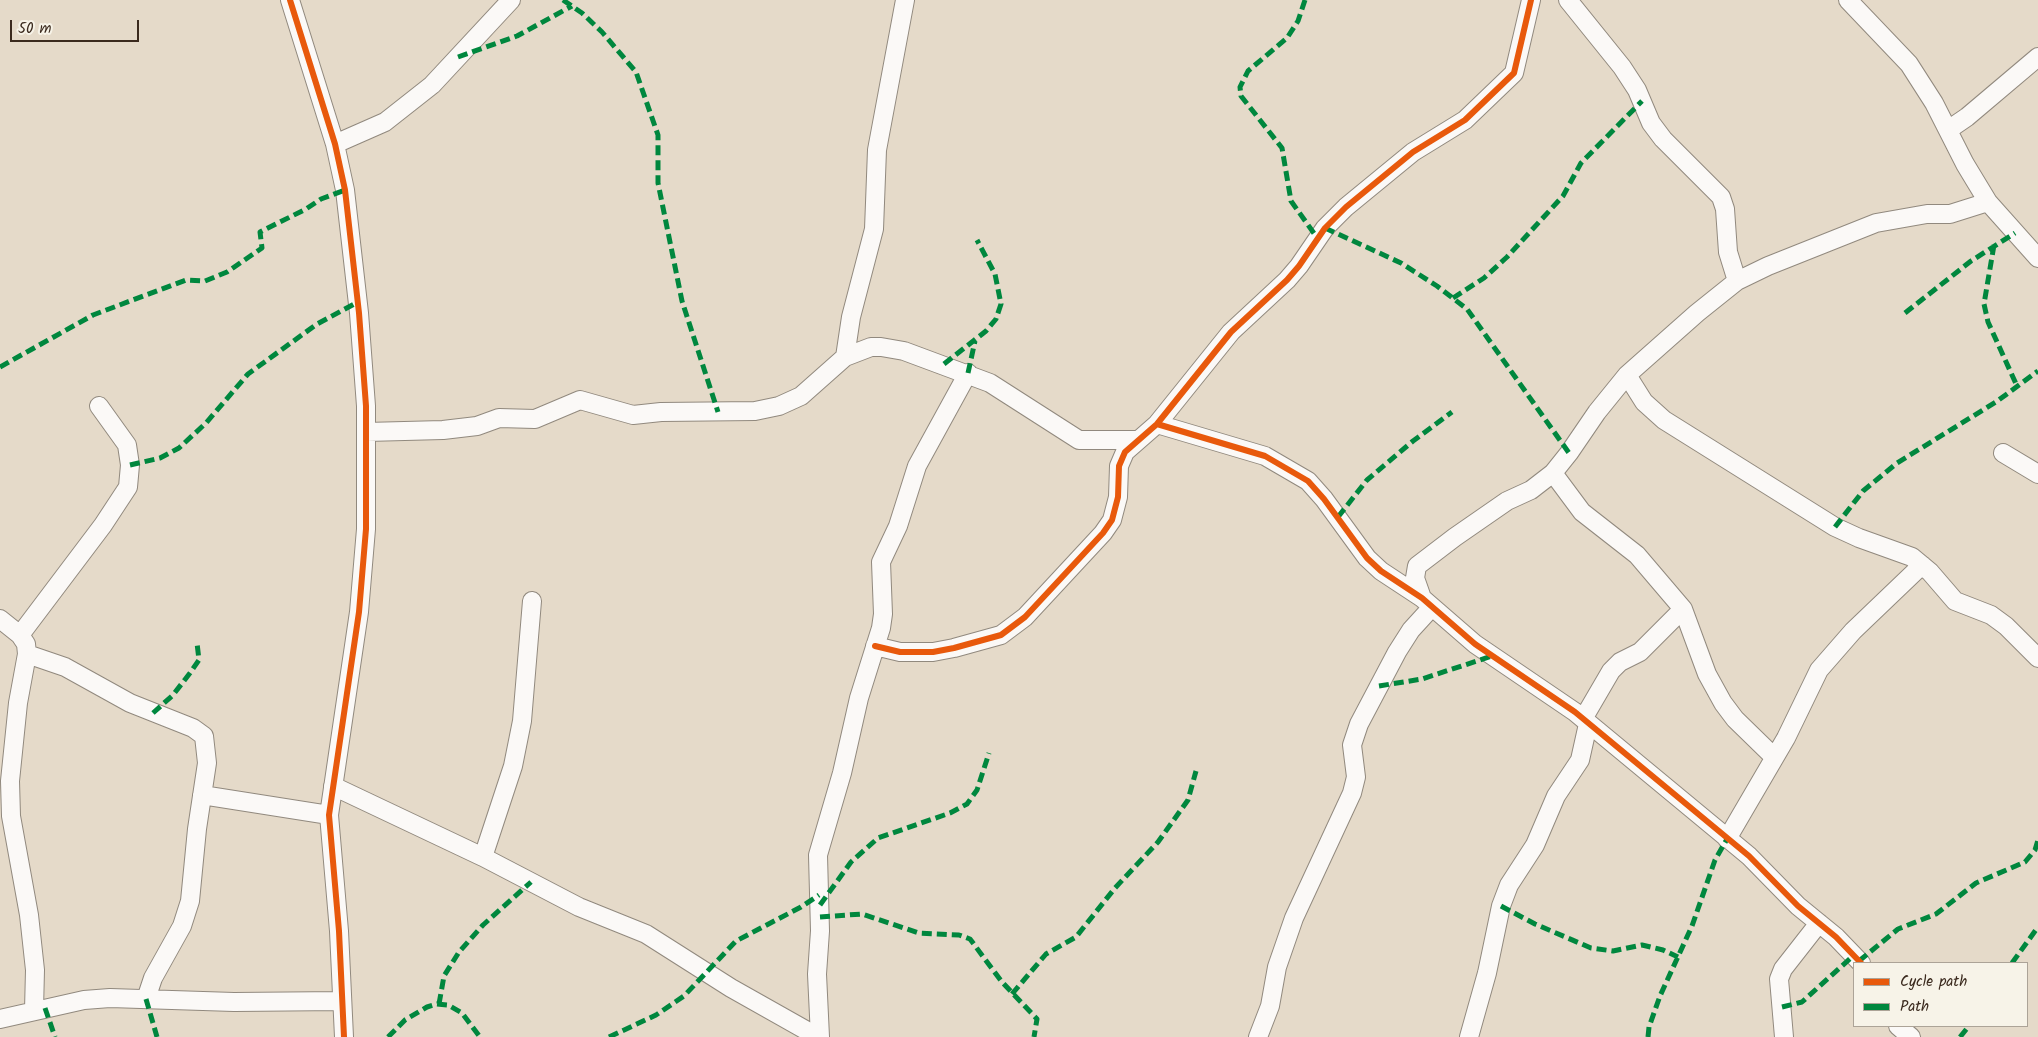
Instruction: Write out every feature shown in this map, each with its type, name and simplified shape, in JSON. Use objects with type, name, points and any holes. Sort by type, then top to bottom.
[{"type":"street","points":[[290,0],[335,144],[345,190],[359,313],[366,432],[366,529],[359,612],[329,815],[339,931],[344,1037]]},
{"type":"street","points":[[335,144],[384,122],[432,84],[511,0]]},
{"type":"street","points":[[845,356],[850,324],[874,229],[877,150],[905,0]]},
{"type":"street","points":[[875,646],[900,652],[933,652],[954,648],[1001,636],[1025,617],[1103,533],[1115,508],[1117,474],[1121,458],[1136,440],[1157,424],[1231,332],[1287,280],[1325,228],[1346,207],[1413,152],[1465,120],[1514,73],[1532,0]]},
{"type":"street","points":[[1568,0],[1622,67],[1637,90],[1651,123],[1663,139],[1721,197],[1728,252],[1737,281]]},
{"type":"street","points":[[1848,0],[1908,64],[1934,103],[1988,202],[2038,258]]},
{"type":"street","points":[[1948,130],[1967,117],[2038,57]]},
{"type":"street","points":[[1427,603],[1415,578],[1417,566],[1507,501],[1530,490],[1553,473],[1597,412],[1628,375],[1697,313],[1737,281],[1768,266],[1876,223],[1927,214],[1950,214],[1988,202]]},
{"type":"street","points":[[366,432],[443,430],[477,426],[499,418],[534,419],[580,400],[633,415],[660,412],[755,411],[779,406],[801,396],[845,356],[871,347],[881,347],[904,350],[968,373],[1009,394],[1079,440],[1136,440]]},
{"type":"street","points":[[819,1037],[817,974],[820,931],[818,855],[842,773],[858,698],[883,614],[882,562],[898,526],[917,466],[968,373]]},
{"type":"street","points":[[1628,375],[1644,402],[1664,420],[1835,527],[1859,538],[1912,557],[1955,601],[1991,615],[2006,626],[2038,658]]},
{"type":"street","points":[[20,635],[103,525],[128,487],[130,465],[126,446],[99,406]]},
{"type":"street","points":[[1157,424],[1265,456],[1308,482],[1324,499],[1367,558],[1381,571],[1427,603],[1475,644],[1586,722],[1759,865],[1798,906],[1836,937],[1860,962]]},
{"type":"street","points":[[2003,453],[2038,474]]},
{"type":"street","points":[[1553,473],[1582,512],[1637,555],[1683,608],[1707,674],[1723,703],[1735,719],[1774,757]]},
{"type":"street","points":[[1727,839],[1786,738],[1819,670],[1853,631],[1922,566]]},
{"type":"street","points":[[483,857],[513,766],[522,721],[532,601]]},
{"type":"street","points":[[1258,1037],[1270,1006],[1277,967],[1294,918],[1352,793],[1356,777],[1352,745],[1359,724],[1397,652],[1427,603]]},
{"type":"street","points":[[1468,1037],[1487,973],[1501,906],[1509,885],[1535,845],[1556,796],[1580,760],[1586,722],[1611,671],[1620,662],[1640,652],[1683,608]]},
{"type":"street","points":[[0,620],[20,635],[26,644],[27,654],[18,703],[10,789],[11,816],[29,915],[35,970],[34,1010]]},
{"type":"street","points":[[27,654],[66,667],[130,703],[199,732],[206,743],[207,763],[190,900],[182,926],[152,978],[146,999]]},
{"type":"street","points":[[333,786],[483,857],[579,908],[646,934],[730,988],[819,1037]]},
{"type":"street","points":[[202,795],[329,815]]},
{"type":"street","points":[[1784,1037],[1779,978],[1783,969],[1819,924]]},
{"type":"street","points":[[0,1019],[84,1000],[110,998],[234,1002],[341,1001]]},
{"type":"street","points":[[1899,1027],[1910,1037]]},
{"type":"marked path","points":[[563,0],[582,13],[602,32],[636,72],[658,135],[658,183],[682,301],[718,412]]},
{"type":"marked path","points":[[1305,0],[1298,21],[1287,38],[1248,71],[1240,87],[1241,96],[1282,148],[1291,201],[1318,239]]},
{"type":"marked path","points":[[458,57],[517,36],[572,6]]},
{"type":"marked path","points":[[1453,298],[1484,278],[1507,257],[1563,196],[1581,163],[1642,101]]},
{"type":"marked path","points":[[0,367],[93,315],[186,280],[205,281],[227,272],[262,248],[260,232],[306,209],[321,199],[345,190]]},
{"type":"marked path","points":[[1325,228],[1401,263],[1437,286],[1467,309],[1569,453]]},
{"type":"marked path","points":[[1905,313],[1971,261],[2015,233]]},
{"type":"marked path","points":[[944,364],[986,331],[996,319],[1001,304],[995,274],[977,240]]},
{"type":"marked path","points":[[1994,245],[1984,304],[1988,322],[2017,386]]},
{"type":"marked path","points":[[130,465],[160,458],[179,448],[206,423],[248,374],[317,324],[358,302]]},
{"type":"marked path","points":[[968,373],[975,341]]},
{"type":"marked path","points":[[1835,527],[1863,491],[1897,463],[1996,402],[2038,371]]},
{"type":"marked path","points":[[1338,517],[1367,480],[1413,441],[1452,412]]},
{"type":"marked path","points":[[153,713],[173,695],[199,660],[197,643]]},
{"type":"marked path","points":[[1379,686],[1422,679],[1492,656]]},
{"type":"marked path","points":[[820,905],[851,862],[878,838],[950,813],[967,804],[977,790],[989,753]]},
{"type":"marked path","points":[[1012,994],[1046,954],[1076,937],[1115,888],[1158,842],[1188,800],[1196,771]]},
{"type":"marked path","points":[[1648,1037],[1649,1027],[1660,996],[1692,926],[1715,860],[1727,839]]},
{"type":"marked path","points":[[1859,961],[1898,929],[1936,914],[1976,883],[2025,862],[2035,850],[2038,840]]},
{"type":"marked path","points":[[439,1004],[444,976],[459,952],[483,925],[531,882]]},
{"type":"marked path","points":[[609,1037],[656,1015],[684,996],[736,941],[801,907],[819,895]]},
{"type":"marked path","points":[[1501,906],[1535,924],[1591,948],[1613,951],[1642,945],[1663,950],[1678,957]]},
{"type":"marked path","points":[[820,917],[862,914],[919,933],[959,935],[970,939],[1002,982],[1037,1019],[1034,1037]]},
{"type":"marked path","points":[[2013,962],[2038,927]]},
{"type":"marked path","points":[[1782,1007],[1802,1002],[1854,955]]},
{"type":"marked path","points":[[146,999],[157,1037]]},
{"type":"marked path","points":[[388,1037],[405,1020],[427,1007],[437,1004],[448,1005],[462,1013],[480,1037]]},
{"type":"marked path","points":[[45,1008],[55,1037]]},
{"type":"marked path","points":[[1960,1037],[1968,1027]]},
{"type":"cycle path","points":[[290,0],[335,144],[345,190],[359,313],[366,406],[366,529],[359,612],[329,815],[339,931],[344,1037]]},
{"type":"cycle path","points":[[875,646],[900,652],[933,652],[954,648],[1001,635],[1025,617],[1103,533],[1112,520],[1118,497],[1119,466],[1125,452],[1157,424],[1231,332],[1287,280],[1325,228],[1346,207],[1413,152],[1465,120],[1514,73],[1531,0]]},
{"type":"cycle path","points":[[1157,424],[1265,456],[1308,481],[1324,499],[1367,558],[1381,571],[1422,598],[1475,644],[1575,712],[1749,856],[1798,906],[1836,937],[1860,962]]}]
